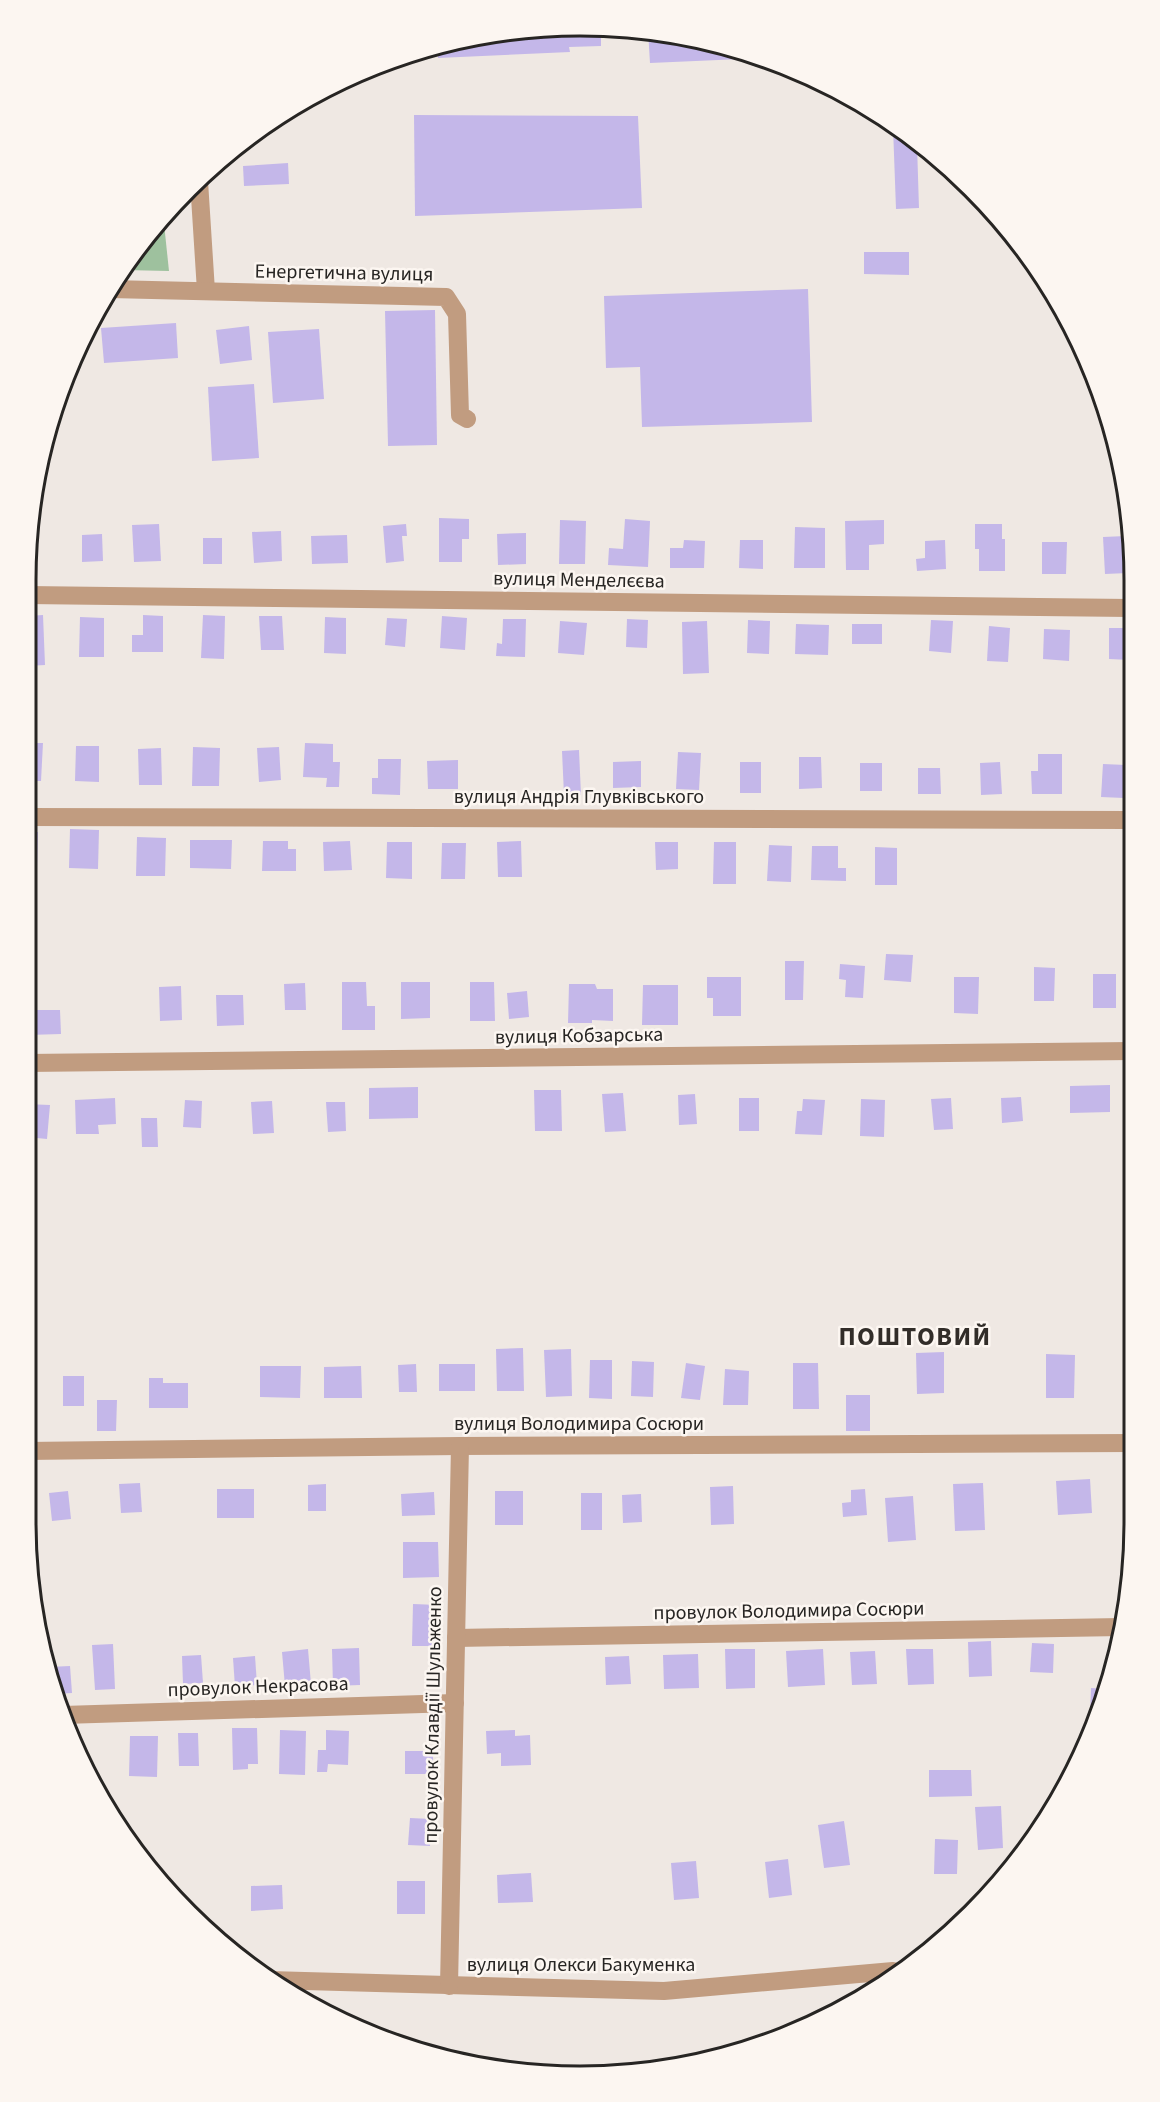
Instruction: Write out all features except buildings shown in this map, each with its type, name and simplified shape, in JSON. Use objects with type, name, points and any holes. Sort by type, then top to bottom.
[{"type":"street","points":[[200,191],[206,291]]},
{"type":"street","name":"Енергетична вулиця","points":[[121,289],[446,297],[457,314],[460,415],[467,419]]},
{"type":"street","name":"вулиця Менделєєва","points":[[36,596],[1124,608]]},
{"type":"street","name":"вулиця Андрія Глувківського","points":[[36,817],[1124,820]]},
{"type":"street","name":"вулиця Кобзарська","points":[[36,1063],[1124,1051]]},
{"type":"street","name":"вулиця Володимира Сосюри","points":[[36,1451],[460,1446],[1124,1443]]},
{"type":"street","name":"провулок Клавдії Шульженко","points":[[448,1986],[460,1446]]},
{"type":"street","name":"провулок Володимира Сосюри","points":[[456,1638],[1114,1627]]},
{"type":"street","name":"провулок Некрасова","points":[[71,1715],[455,1703]]},
{"type":"street","name":"вулиця Олекси Бакуменка","points":[[289,1981],[664,1991],[885,1972]]},
{"type":"green space","points":[[165,229],[169,271],[133,270]]},
{"type":"district","name":"ПОШТОВИЙ","points":[[915,1336]]}]
